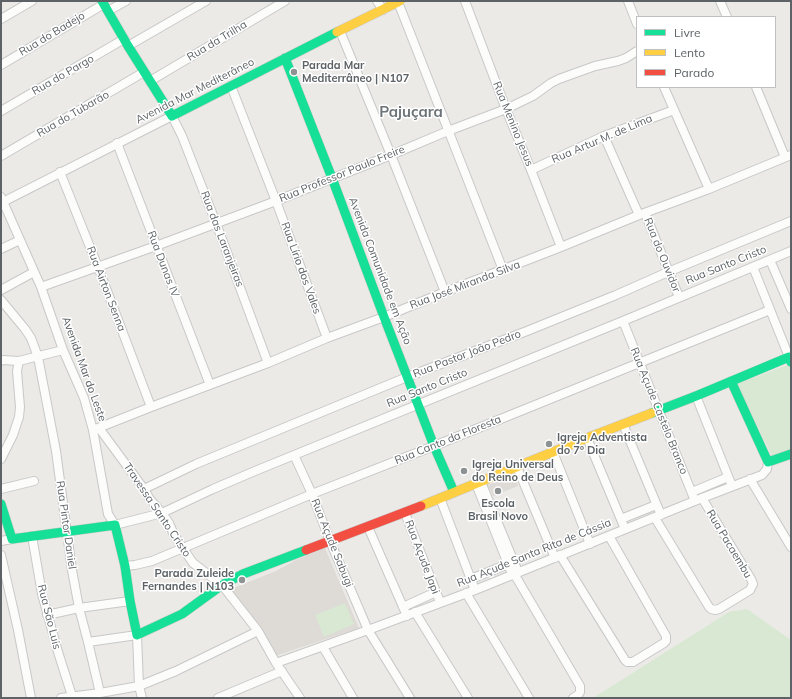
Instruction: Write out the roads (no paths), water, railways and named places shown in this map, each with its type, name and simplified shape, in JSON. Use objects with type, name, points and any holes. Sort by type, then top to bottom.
[{"type":"street","points":[[1,19],[32,1]]},
{"type":"street","name":"Rua do Badejo","points":[[1,65],[105,5],[126,1]]},
{"type":"street","name":"Rua do Pargo","points":[[1,111],[206,1]]},
{"type":"street","name":"Rua da Trilha","points":[[150,81],[285,1]]},
{"type":"street","points":[[377,1],[383,10]]},
{"type":"street","name":"Rua Menino Jesus","points":[[465,1],[561,247]]},
{"type":"street","points":[[628,1],[636,21]]},
{"type":"street","points":[[720,1],[725,16]]},
{"type":"street","points":[[395,2],[503,270]]},
{"type":"street","name":"Avenida Mar Mediterâneo","points":[[2,200],[383,10],[395,2]]},
{"type":"street","points":[[105,5],[126,43],[172,116]]},
{"type":"street","points":[[340,31],[445,292]]},
{"type":"street","name":"Rua Professor Paulo Freire","points":[[41,287],[276,201],[506,109],[534,96],[555,81],[595,66],[618,61],[636,53]]},
{"type":"street","name":"Avenida Comunidade em Ação","points":[[285,58],[407,377],[454,492]]},
{"type":"street","name":"Rua do Tubarão","points":[[1,156],[144,72]]},
{"type":"street","name":"Rua Lírio dos Vales","points":[[231,86],[327,338]]},
{"type":"street","points":[[664,88],[709,189]]},
{"type":"street","points":[[756,88],[788,156]]},
{"type":"street","name":"Rua Artur M. de Lima","points":[[531,170],[604,136],[674,110]]},
{"type":"street","name":"Rua das Laranjeiras","points":[[172,116],[182,136],[216,223],[268,363]]},
{"type":"street","name":"Rua do Ouvidor","points":[[604,136],[642,214],[679,298]]},
{"type":"street","name":"Rua Dunas IV","points":[[118,143],[210,385]]},
{"type":"street","name":"Rua José Miranda Silva","points":[[96,429],[151,406],[268,363],[327,338],[709,189],[788,156]]},
{"type":"street","name":"Rua Airton Senna","points":[[60,172],[151,406]]},
{"type":"street","name":"Avenida Mar do Leste","points":[[2,200],[41,287],[63,350],[96,429],[108,514],[115,525],[125,566],[137,635],[139,686],[142,698]]},
{"type":"street","name":"Rua Pastor João Pedro","points":[[144,488],[196,464],[407,377],[616,295],[791,221]]},
{"type":"street","points":[[1,249],[20,240]]},
{"type":"street","name":"Rua Santo Cristo","points":[[12,539],[115,525],[162,513],[213,489],[294,455],[753,268],[791,251]]},
{"type":"street","points":[[770,260],[791,309]]},
{"type":"street","points":[[88,642],[137,635],[182,614],[222,585],[243,574],[368,527],[587,438],[696,396],[789,354],[753,268]]},
{"type":"street","points":[[1,290],[34,272]]},
{"type":"street","name":"Rua Pintor Daniel","points":[[1,300],[31,338],[38,357],[56,451],[79,608],[100,693]]},
{"type":"street","name":"Rua Canto da Floresta","points":[[125,566],[152,561],[312,494],[770,310]]},
{"type":"street","name":"Rua Açude Castelo Branco","points":[[623,321],[692,492],[699,499]]},
{"type":"street","points":[[2,359],[19,361],[63,350]]},
{"type":"street","points":[[1,459],[19,417],[20,407],[17,371],[19,361]]},
{"type":"street","points":[[731,381],[768,462],[791,454]]},
{"type":"street","points":[[696,396],[732,486]]},
{"type":"street","points":[[623,424],[656,505],[658,516]]},
{"type":"street","name":"Travessa Santo Cristo","points":[[96,429],[144,488],[169,523],[174,535],[193,563],[222,585],[258,631],[276,662],[300,698]]},
{"type":"street","points":[[587,438],[625,529]]},
{"type":"street","points":[[553,452],[590,544]]},
{"type":"street","name":"Rua Açude Sabugi","points":[[294,455],[312,494],[330,541],[368,630],[410,698]]},
{"type":"street","name":"Rua Açude Santa Rita de Cássia","points":[[276,662],[323,647],[475,590],[763,474],[767,470],[768,462]]},
{"type":"street","points":[[517,467],[558,556],[625,660],[627,662],[633,662],[664,643],[666,641],[666,636],[609,536]]},
{"type":"street","points":[[692,492],[728,477]]},
{"type":"street","points":[[750,479],[791,547]]},
{"type":"street","points":[[1,489],[34,481]]},
{"type":"street","points":[[478,483],[515,574],[580,686],[580,692],[573,698]]},
{"type":"street","points":[[440,498],[475,590]]},
{"type":"street","name":"Rua Pacaembu","points":[[658,516],[709,607],[715,610],[719,609],[750,590],[753,584],[752,579],[699,499]]},
{"type":"street","points":[[1,504],[12,539],[1,541]]},
{"type":"street","points":[[621,519],[656,505]]},
{"type":"street","name":"Rua Açude Japi","points":[[405,512],[440,602]]},
{"type":"street","points":[[368,527],[407,616]]},
{"type":"street","name":"Rua São Luis","points":[[32,536],[42,594],[72,696]]},
{"type":"street","points":[[1,555],[18,630],[31,698]]},
{"type":"street","points":[[471,579],[511,563]]},
{"type":"street","points":[[403,607],[436,592]]},
{"type":"street","points":[[466,593],[529,698]]},
{"type":"street","points":[[48,616],[79,608],[130,600]]},
{"type":"street","points":[[415,612],[468,698]]},
{"type":"street","points":[[62,698],[139,686],[176,671],[258,631]]},
{"type":"street","points":[[323,647],[353,698]]},
{"type":"street","points":[[218,698],[282,671]]},
{"type":"place","name":"Parada Mar Mediterrâneo | N107","points":[[294,72]]},
{"type":"place","name":"Igreja Adventista do 7º Dia","points":[[549,444]]},
{"type":"place","name":"Igreja Universal do Reino de Deus","points":[[464,471]]},
{"type":"place","name":"Escola Brasil Novo","points":[[498,491]]},
{"type":"place","name":"Parada Zuleide Fernandes | N103","points":[[242,580]]},
{"type":"district","name":"Pajuçara","points":[[411,112]]}]
